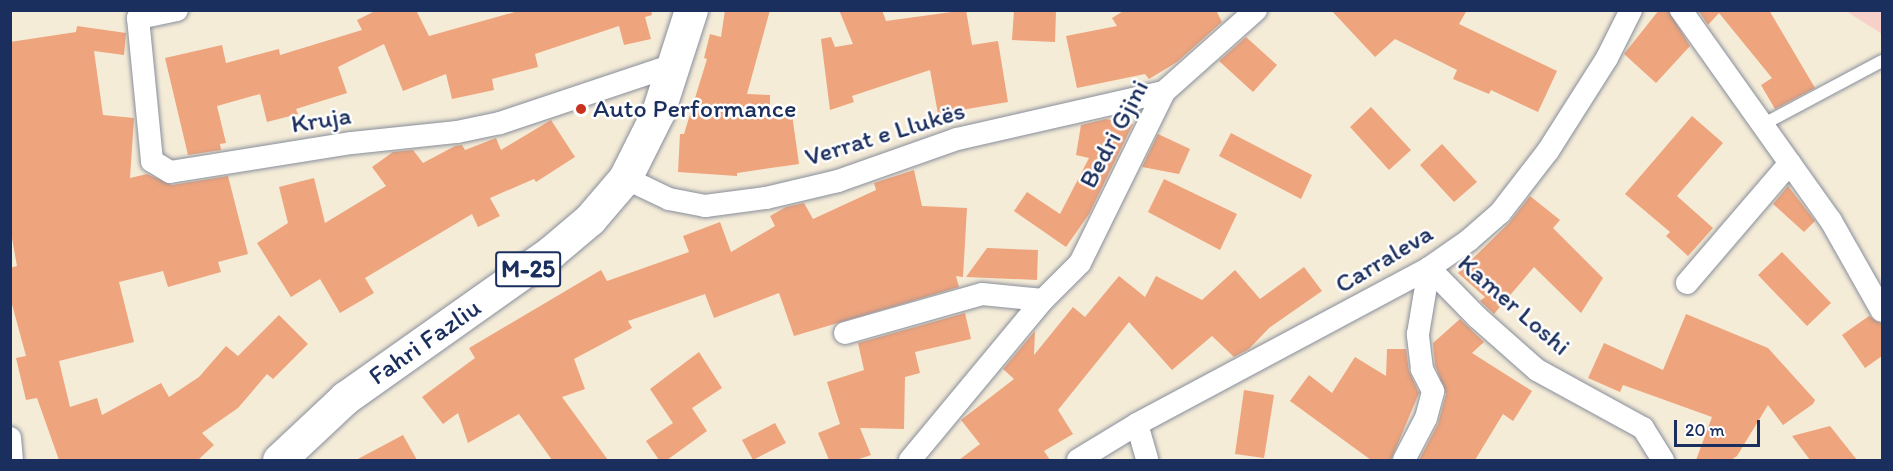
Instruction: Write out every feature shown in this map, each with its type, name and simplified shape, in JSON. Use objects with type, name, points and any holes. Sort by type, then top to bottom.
[{"type":"main road","name":"Fahri Fazliu","points":[[279,460],[345,398],[552,252],[590,219],[625,178],[658,112],[676,64],[691,10]]},
{"type":"street","name":"Kruja","points":[[177,10],[138,18],[152,161],[170,172],[352,143],[457,132],[500,123],[676,64]]},
{"type":"street","name":"Bedri Gjini","points":[[910,460],[1043,300],[1080,262],[1164,92],[1256,10]]},
{"type":"street","name":"Carraleva","points":[[1078,460],[1137,424],[1429,268],[1500,213],[1548,151],[1607,58],[1631,10]]},
{"type":"street","points":[[1681,10],[1831,221],[1882,311]]},
{"type":"street","name":"Verrat e Llukës","points":[[625,178],[669,199],[705,206],[766,198],[838,181],[957,139],[1164,92]]},
{"type":"street","points":[[1687,283],[1790,163]]},
{"type":"street","name":"Kamer Loshi","points":[[1404,460],[1426,418],[1433,391],[1422,369],[1418,334],[1429,268]]},
{"type":"street","name":"Kamer Loshi","points":[[1429,268],[1477,317],[1537,370],[1643,428],[1663,460]]},
{"type":"street","points":[[844,333],[982,294],[1043,300]]},
{"type":"street","points":[[1137,424],[1147,460]]},
{"type":"street","points":[[10,438],[12,460]]},
{"type":"lane","points":[[1762,125],[1882,61]]},
{"type":"shaded area","points":[[1846,11],[1882,11],[1882,34]]},
{"type":"building","points":[[377,10],[416,10],[429,36],[522,10],[651,10],[652,15],[645,17],[651,39],[624,45],[619,26],[535,54],[538,67],[492,79],[494,90],[452,99],[446,74],[403,91],[384,44],[338,67],[347,93],[296,109],[298,114],[267,122],[260,94],[217,106],[226,143],[220,144],[221,150],[188,155],[165,58],[222,45],[226,63],[279,49],[280,55],[362,30],[357,20]]},
{"type":"building","points":[[725,10],[770,10],[747,94],[770,95],[770,113],[791,107],[799,164],[737,173],[737,176],[678,172],[680,134],[684,134],[707,59],[704,58],[710,34],[721,37]]},
{"type":"building","points":[[839,10],[882,10],[886,21],[966,10],[972,45],[998,41],[1008,102],[938,114],[930,70],[852,96],[854,102],[830,110],[821,39],[831,37],[835,47],[853,44]]},
{"type":"building","points":[[1014,10],[1056,10],[1055,42],[1012,40]]},
{"type":"building","points":[[1125,10],[1216,10],[1222,22],[1177,62],[1149,79],[1145,74],[1077,88],[1066,36],[1117,26],[1112,18]]},
{"type":"building","points":[[1331,10],[1467,10],[1459,24],[1557,71],[1538,112],[1491,90],[1489,94],[1453,79],[1457,70],[1395,39],[1375,57]]},
{"type":"building","points":[[1659,10],[1668,10],[1690,46],[1656,83],[1624,54]]},
{"type":"building","points":[[1698,10],[1769,10],[1815,88],[1775,109],[1761,85],[1772,78],[1719,13],[1708,25]]},
{"type":"building","points":[[77,26],[126,33],[124,55],[94,51],[103,115],[134,118],[130,178],[147,174],[172,185],[228,176],[248,254],[218,262],[221,272],[168,287],[163,271],[119,282],[134,342],[59,361],[70,407],[97,398],[102,415],[161,383],[169,397],[199,377],[226,346],[238,356],[279,315],[308,344],[273,379],[267,374],[238,408],[202,433],[214,445],[198,460],[59,460],[37,398],[26,400],[16,358],[26,356],[10,297],[10,268],[17,266],[10,227],[10,42],[76,32]]},
{"type":"building","points":[[1246,37],[1277,65],[1253,92],[1219,61]]},
{"type":"building","points":[[1371,107],[1411,150],[1389,170],[1350,127]]},
{"type":"building","points":[[1692,116],[1723,143],[1677,196],[1713,228],[1688,256],[1666,236],[1670,232],[1625,194]]},
{"type":"building","points":[[1106,119],[1133,124],[1089,214],[1066,247],[1014,211],[1027,192],[1060,214],[1089,158],[1076,155],[1081,125]]},
{"type":"building","points":[[551,120],[575,157],[536,182],[534,179],[490,198],[500,216],[478,227],[472,214],[365,278],[374,293],[340,313],[320,279],[291,297],[257,243],[288,223],[279,187],[314,178],[325,223],[386,186],[372,167],[393,152],[413,150],[423,163],[455,146],[462,145],[465,150],[496,138],[501,150]]},
{"type":"building","points":[[1231,133],[1312,175],[1301,199],[1219,156]]},
{"type":"building","points":[[1158,134],[1190,149],[1179,174],[1142,167]]},
{"type":"building","points":[[1442,144],[1477,182],[1454,202],[1420,165]]},
{"type":"building","points":[[914,170],[922,206],[967,208],[963,277],[956,276],[959,287],[794,336],[779,293],[714,318],[705,294],[628,321],[632,328],[574,359],[585,389],[562,397],[608,460],[552,460],[519,414],[468,443],[458,413],[443,424],[422,397],[475,358],[469,348],[601,270],[607,281],[689,252],[683,236],[720,222],[731,252],[775,226],[770,216],[786,207],[804,203],[813,219],[876,190],[874,183]]},
{"type":"building","points":[[1164,179],[1237,214],[1220,250],[1148,212]]},
{"type":"building","points":[[1788,186],[1815,221],[1804,232],[1773,204]]},
{"type":"building","points":[[1530,196],[1560,220],[1553,228],[1603,278],[1581,313],[1534,267],[1494,314],[1480,301],[1485,297],[1458,273],[1509,223]]},
{"type":"building","points":[[987,248],[1038,250],[1037,280],[966,277]]},
{"type":"building","points":[[1782,252],[1831,303],[1807,326],[1758,275]]},
{"type":"building","points":[[1304,267],[1322,291],[1269,328],[1249,349],[1234,357],[1212,336],[1172,370],[1129,322],[1058,410],[1073,434],[1044,451],[1050,460],[959,460],[980,444],[961,420],[1014,379],[1003,369],[1035,331],[1034,355],[1073,307],[1085,317],[1119,276],[1145,297],[1156,276],[1202,300],[1235,270],[1260,299]]},
{"type":"building","points":[[965,313],[971,339],[915,352],[920,373],[905,377],[904,429],[860,428],[871,455],[856,460],[829,460],[818,433],[840,424],[827,382],[864,370],[858,343]]},
{"type":"building","points":[[1686,314],[1768,348],[1815,400],[1813,404],[1783,425],[1768,405],[1737,456],[1731,460],[1696,460],[1712,417],[1623,385],[1620,392],[1588,378],[1604,343],[1663,370]]},
{"type":"building","points":[[1869,316],[1882,324],[1882,356],[1865,368],[1842,335]]},
{"type":"building","points":[[1460,319],[1484,342],[1472,353],[1532,391],[1513,421],[1503,414],[1475,460],[1419,460],[1438,424],[1446,394],[1435,365],[1433,343]]},
{"type":"building","points":[[1387,349],[1406,349],[1409,371],[1419,393],[1391,460],[1371,460],[1290,401],[1309,375],[1332,393],[1355,357],[1386,376]]},
{"type":"building","points":[[699,352],[722,388],[692,408],[707,431],[667,460],[659,460],[646,441],[673,423],[650,389]]},
{"type":"building","points":[[1244,390],[1274,395],[1264,458],[1235,454]]},
{"type":"building","points":[[775,423],[786,443],[753,460],[742,440]]},
{"type":"building","points":[[1830,426],[1857,460],[1810,460],[1792,436]]},
{"type":"building","points":[[403,435],[417,460],[356,460]]},
{"type":"place","name":"Auto Performance","points":[[581,109]]}]
